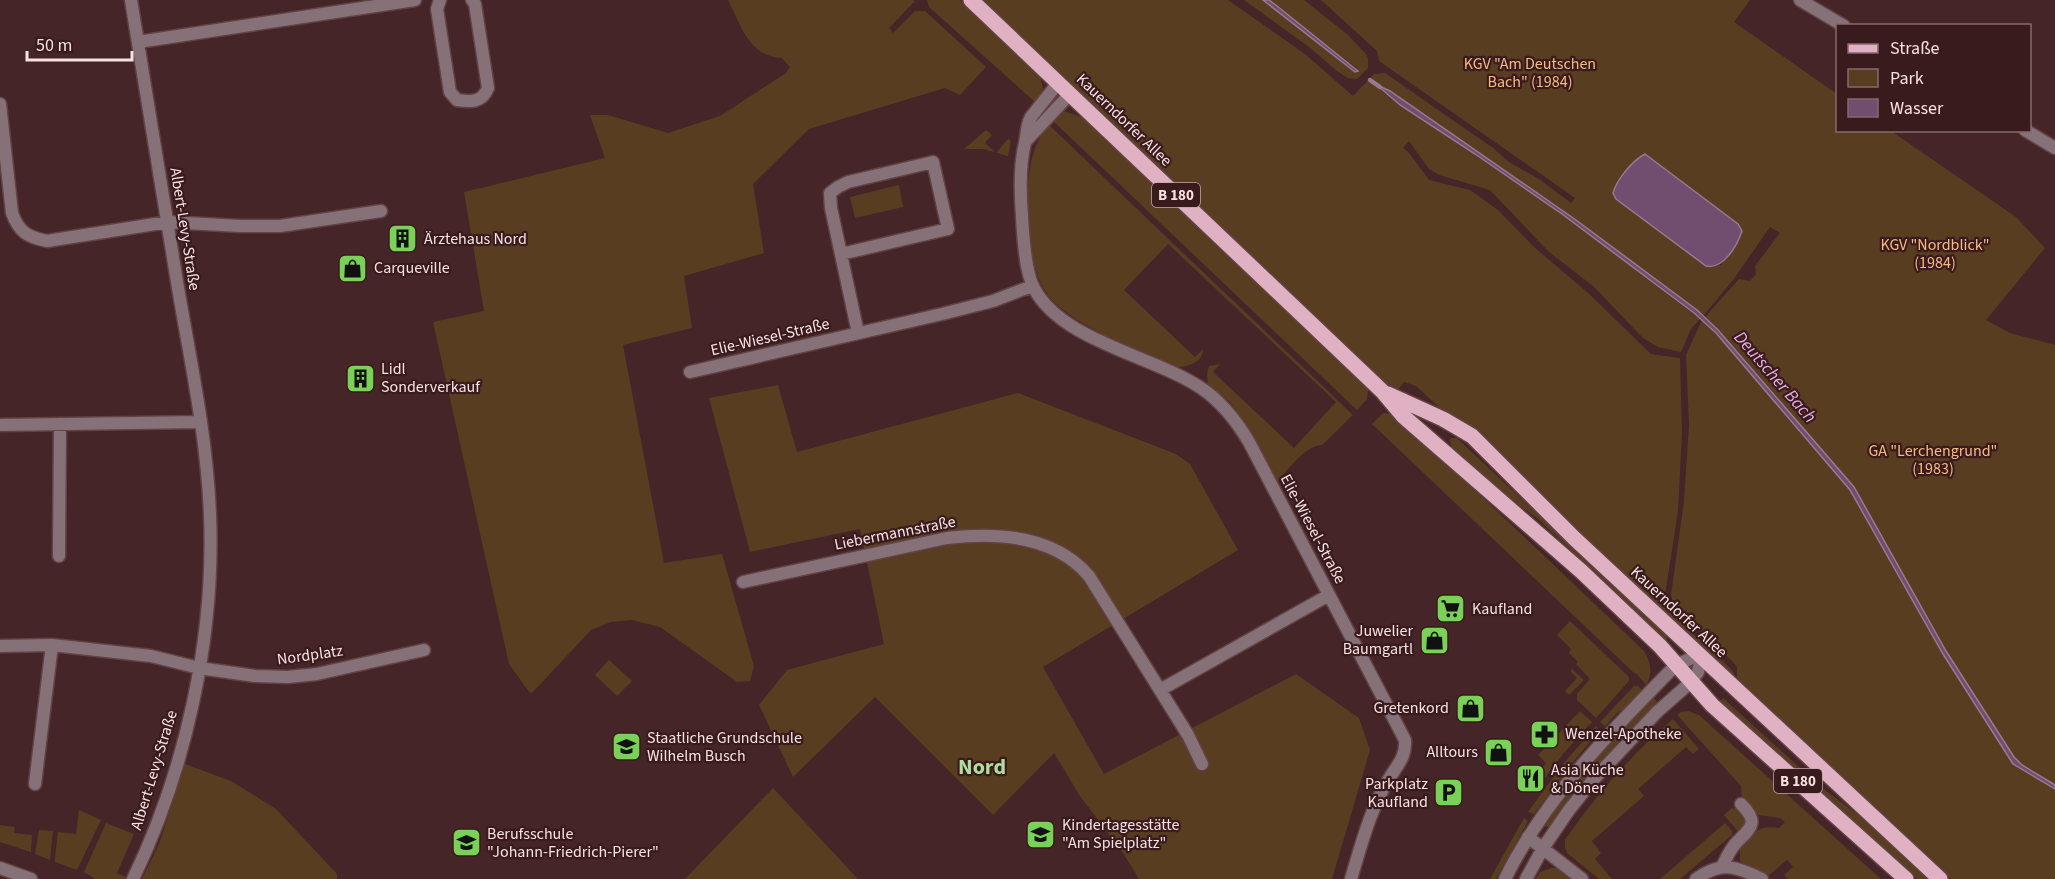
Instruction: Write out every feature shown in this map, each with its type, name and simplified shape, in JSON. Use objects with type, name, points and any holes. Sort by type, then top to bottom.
[{"type":"main road","name":"Kauerndorfer Allee","points":[[971,0],[1382,391],[1403,416],[1581,571],[1660,646],[1712,705],[1906,879]]},
{"type":"main road","name":"Kauerndorfer Allee","points":[[1382,391],[1443,419],[1472,436],[1574,538],[1940,879]]},
{"type":"street","name":"Albert-Levy-Straße","points":[[131,0],[201,422],[210,514],[209,600],[199,668],[178,760],[152,834],[133,879]]},
{"type":"street","points":[[138,42],[415,0]]},
{"type":"street","points":[[440,0],[437,9],[450,92],[456,100],[469,102],[477,101],[485,96],[488,88],[475,4],[472,0]]},
{"type":"street","points":[[1800,0],[1841,24]]},
{"type":"street","name":"Elie-Wiesel-Straße","points":[[1058,83],[1031,117],[1021,157],[1024,243],[1032,286],[1042,302],[1085,334],[1201,387],[1228,410],[1249,442],[1405,740],[1406,750],[1403,758],[1380,794],[1371,814],[1351,879]]},
{"type":"street","points":[[1025,142],[1070,94]]},
{"type":"street","points":[[0,104],[3,163],[12,213],[16,225],[30,237],[47,241],[168,222],[280,226],[381,211]]},
{"type":"street","points":[[2028,132],[2055,148]]},
{"type":"street","points":[[841,254],[948,229],[933,162],[848,182],[830,193],[831,208],[858,333]]},
{"type":"street","name":"Elie-Wiesel-Straße","points":[[690,372],[993,301],[1032,286]]},
{"type":"street","points":[[0,425],[201,422]]},
{"type":"street","points":[[59,556],[60,424]]},
{"type":"street","name":"Liebermannstraße","points":[[743,582],[947,538],[972,535],[1008,536],[1040,543],[1066,555],[1079,564],[1089,576],[1188,735],[1202,764]]},
{"type":"street","points":[[1160,690],[1329,595]]},
{"type":"street","points":[[35,784],[52,645]]},
{"type":"street","points":[[0,646],[52,645],[151,656],[199,668]]},
{"type":"street","name":"Nordplatz","points":[[199,668],[288,678],[318,674],[424,650]]},
{"type":"street","points":[[1505,879],[1528,837],[1583,765],[1676,665],[1692,658],[1701,658],[1698,672],[1691,682],[1657,712],[1593,780],[1569,810],[1543,848],[1526,879]]},
{"type":"street","points":[[1722,867],[1736,843],[1749,832],[1753,824],[1750,814],[1741,804]]},
{"type":"street","points":[[1528,837],[1582,879]]},
{"type":"street","points":[[1696,879],[1706,872],[1722,867],[1744,870],[1762,879]]},
{"type":"street","points":[[0,868],[31,879]]},
{"type":"green space","points":[[728,0],[913,0],[915,1],[889,28],[893,33],[915,11],[925,11],[986,67],[960,95],[945,88],[809,129],[753,184],[764,253],[684,276],[692,328],[623,345],[664,563],[722,554],[754,666],[750,681],[737,682],[660,627],[632,620],[611,622],[591,630],[532,693],[509,664],[433,322],[484,311],[464,192],[605,158],[590,115],[608,115],[668,133],[720,116],[786,73],[790,67],[782,58],[761,52],[754,46],[742,29]]},
{"type":"green space","points":[[927,0],[960,0],[1040,76],[1043,88],[1036,103],[929,7]]},
{"type":"green space","points":[[982,0],[1228,0],[1305,54],[1353,96],[1374,74],[1385,73],[1493,148],[1509,162],[1539,179],[1571,203],[1575,198],[1379,61],[1377,51],[1321,0],[1750,0],[1734,22],[1836,93],[1836,132],[1892,132],[2016,217],[2045,248],[1986,320],[2010,333],[2055,345],[2055,785],[2022,765],[2014,757],[1946,651],[1854,487],[1705,317],[1739,279],[1750,281],[1756,274],[1755,266],[1780,233],[1770,227],[1733,280],[1703,316],[1560,208],[1427,118],[1425,121],[1562,214],[1700,319],[1691,329],[1681,352],[1658,347],[1643,338],[1594,287],[1548,251],[1490,190],[1439,175],[1429,169],[1409,141],[1403,148],[1429,180],[1470,190],[1498,210],[1534,247],[1587,292],[1651,354],[1680,358],[1682,433],[1678,511],[1665,595],[1669,611],[1730,668],[1734,673],[1733,679],[1416,386],[1404,382],[1397,391],[1390,388]],"holes":[[[1645,154],[1739,240],[1721,265],[1706,266],[1616,199],[1613,193],[1621,176],[1640,157]]]},
{"type":"green space","points":[[1244,0],[1263,0],[1358,71],[1269,0],[1304,0],[1347,34],[1366,54],[1368,68],[1357,79],[1348,78]]},
{"type":"green space","points":[[1064,111],[1084,118],[1368,389],[1367,399],[1357,410],[1052,120]]},
{"type":"green space","points":[[1048,124],[1353,415],[1322,445],[1315,446],[1303,454],[1277,482],[1245,422],[1229,401],[1208,387],[1209,366],[1220,364],[1213,372],[1294,448],[1336,402],[1168,244],[1124,290],[1195,357],[1203,349],[1197,361],[1184,367],[1174,368],[1106,336],[1071,316],[1058,305],[1042,286],[1034,264],[1029,229],[1028,185],[1031,164],[1037,143]]},
{"type":"green space","points":[[986,130],[992,135],[985,143],[995,152],[984,149],[964,149]]},
{"type":"green space","points":[[1008,139],[1011,141],[1008,156],[996,153]]},
{"type":"green space","points":[[899,185],[903,207],[855,218],[850,197]]},
{"type":"green space","points":[[1702,320],[1716,333],[1850,490],[1943,654],[2013,764],[2055,789],[2055,879],[1951,879],[1737,683],[1737,667],[1674,607],[1671,595],[1684,501],[1689,425],[1686,355]]},
{"type":"green space","points":[[778,385],[797,452],[1018,393],[1176,454],[1190,464],[1238,550],[1043,667],[1104,774],[1296,674],[1359,718],[1370,750],[1332,879],[1139,879],[1123,853],[1080,796],[1054,753],[993,815],[875,697],[793,777],[759,705],[787,670],[884,644],[860,529],[750,552],[709,398]]},
{"type":"green space","points":[[1383,413],[1395,414],[1644,651],[1650,668],[1650,676],[1646,685],[1372,424]]},
{"type":"green space","points":[[1457,438],[1666,635],[1667,639],[1665,641],[1537,518],[1503,494],[1452,447],[1449,440]]},
{"type":"green space","points":[[1570,621],[1629,677],[1629,681],[1596,718],[1577,700],[1577,694],[1590,679],[1569,653],[1571,649],[1557,635]]},
{"type":"green space","points":[[609,660],[632,681],[617,696],[595,675]]},
{"type":"green space","points":[[1572,669],[1584,680],[1569,695],[1565,691],[1577,678],[1570,671]]},
{"type":"green space","points":[[1634,686],[1638,686],[1643,691],[1626,711],[1619,711],[1605,726],[1600,722]]},
{"type":"green space","points":[[1653,697],[1657,702],[1596,767],[1550,828],[1545,826],[1592,762]]},
{"type":"green space","points":[[1723,698],[1822,788],[1864,819],[1928,879],[1917,879],[1720,701]]},
{"type":"green space","points":[[1580,711],[1592,722],[1545,778],[1538,772],[1546,763],[1538,755]]},
{"type":"green space","points":[[1688,711],[1699,715],[1881,879],[1788,879],[1784,875],[1793,867],[1787,860],[1768,876],[1740,861],[1740,846],[1753,834],[1761,829],[1779,828],[1785,822],[1780,818],[1758,815],[1742,799],[1741,786],[1677,715]]},
{"type":"green space","points":[[1673,719],[1699,749],[1693,754],[1686,747],[1638,789],[1644,796],[1592,841],[1601,853],[1595,859],[1612,879],[1599,879],[1567,853],[1565,840],[1615,776]]},
{"type":"green space","points":[[1596,726],[1600,730],[1534,814],[1528,812],[1563,764]]},
{"type":"green space","points":[[185,764],[231,781],[276,809],[337,874],[337,879],[142,879],[159,844]]},
{"type":"green space","points":[[773,788],[858,879],[685,879]]},
{"type":"green space","points":[[1732,808],[1738,809],[1748,822],[1740,834],[1724,815]]},
{"type":"green space","points":[[79,810],[101,820],[77,870],[55,862],[55,857],[58,832],[76,834]]},
{"type":"green space","points":[[1524,818],[1528,821],[1496,879],[1490,879]]},
{"type":"green space","points":[[106,823],[134,834],[117,873],[126,877],[125,879],[95,879],[84,872]]},
{"type":"green space","points":[[1725,823],[1732,831],[1732,835],[1680,879],[1660,879]]},
{"type":"green space","points":[[0,825],[15,827],[14,833],[32,835],[31,852],[0,842]]},
{"type":"green space","points":[[39,830],[53,831],[50,860],[35,854]]},
{"type":"green space","points":[[1557,868],[1573,879],[1536,879],[1540,872]]},
{"type":"water","points":[[1263,0],[1269,0],[1358,71],[1355,72]]},
{"type":"water","points":[[1377,85],[1390,91],[1576,220],[1697,310],[1718,330],[1854,487],[1946,651],[2014,757],[2022,765],[2055,785],[2055,789],[2013,764],[1943,654],[1850,490],[1716,333],[1694,313],[1562,214],[1400,105]]},
{"type":"water","points":[[1645,154],[1738,224],[1742,231],[1740,237],[1724,261],[1706,266],[1616,199],[1613,193],[1621,176]]},
{"type":"waterway","name":"Deutscher Bach","points":[[1370,80],[1380,87]]},
{"type":"place","name":"Ärztehaus Nord","points":[[403,239]]},
{"type":"place","name":"Carqueville","points":[[353,268]]},
{"type":"place","name":"Lidl Sonderverkauf","points":[[360,378]]},
{"type":"place","name":"Kaufland","points":[[1451,609]]},
{"type":"place","name":"Juwelier Baumgartl","points":[[1434,640]]},
{"type":"place","name":"Gretenkord","points":[[1470,708]]},
{"type":"place","name":"Wenzel-Apotheke","points":[[1544,734]]},
{"type":"place","name":"Staatliche Grundschule Wilhelm Busch","points":[[626,747]]},
{"type":"place","name":"Alltours","points":[[1499,752]]},
{"type":"place","name":"Asia Küche & Döner","points":[[1530,779]]},
{"type":"place","name":"Parkplatz Kaufland","points":[[1449,793]]},
{"type":"place","name":"Kindertagesstätte \"Am Spielplatz\"","points":[[1041,834]]},
{"type":"place","name":"Berufsschule \"Johann-Friedrich-Pierer\"","points":[[466,843]]},
{"type":"district","name":"Nord","points":[[982,767]]},
{"type":"park label","name":"KGV \"Am Deutschen Bach\" (1984)","points":[[1530,73]]},
{"type":"park label","name":"KGV \"Nordblick\" (1984)","points":[[1935,254]]},
{"type":"park label","name":"GA \"Lerchengrund\" (1983)","points":[[1933,460]]}]
